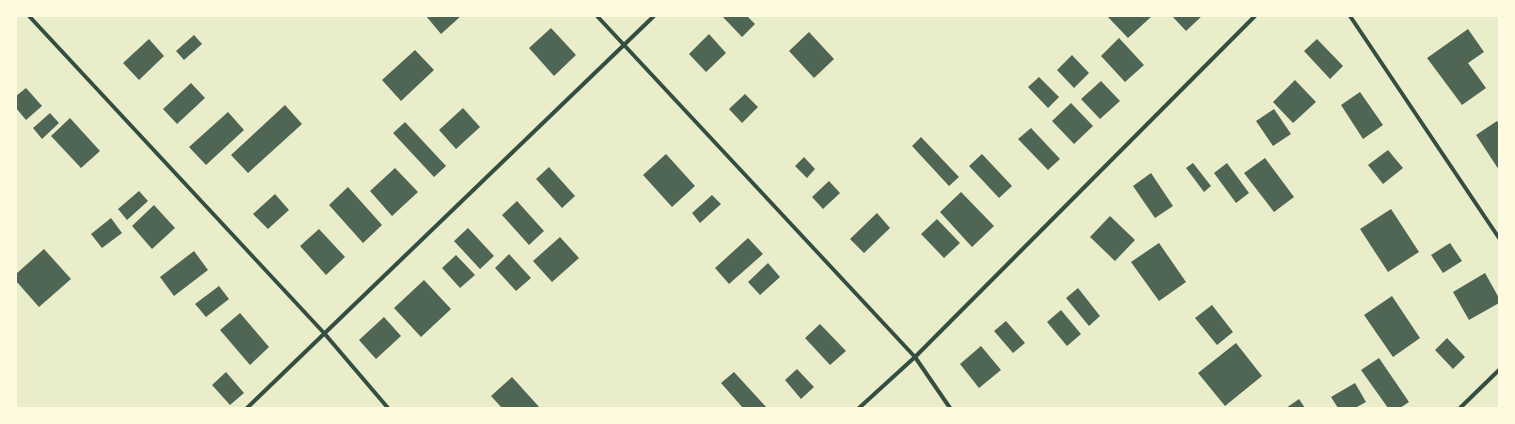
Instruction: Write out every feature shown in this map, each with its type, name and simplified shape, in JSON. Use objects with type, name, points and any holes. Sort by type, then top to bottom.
[{"type":"street","points":[[29,16],[324,333],[388,408]]},
{"type":"street","points":[[597,16],[915,357],[950,408]]},
{"type":"street","points":[[247,408],[654,16]]},
{"type":"street","points":[[859,408],[915,357],[1255,16]]},
{"type":"street","points":[[1350,16],[1499,238]]},
{"type":"street","points":[[1460,408],[1499,370]]},
{"type":"building","points":[[426,16],[461,16],[441,34]]},
{"type":"building","points":[[722,16],[747,16],[755,24],[742,37]]},
{"type":"building","points":[[1107,16],[1152,16],[1128,38]]},
{"type":"building","points":[[1172,16],[1202,16],[1186,31]]},
{"type":"building","points":[[551,28],[576,55],[554,76],[529,48]]},
{"type":"building","points":[[1468,29],[1484,52],[1468,63],[1486,88],[1462,105],[1427,58]]},
{"type":"building","points":[[809,32],[834,59],[814,78],[789,51]]},
{"type":"building","points":[[709,34],[726,53],[706,72],[689,54]]},
{"type":"building","points":[[194,35],[202,44],[184,60],[176,51]]},
{"type":"building","points":[[1119,38],[1144,65],[1125,82],[1101,56]]},
{"type":"building","points":[[149,39],[164,56],[139,80],[123,63]]},
{"type":"building","points":[[1317,39],[1343,66],[1330,79],[1304,51]]},
{"type":"building","points":[[415,50],[434,70],[401,101],[382,80]]},
{"type":"building","points":[[1072,55],[1089,73],[1074,88],[1057,70]]},
{"type":"building","points":[[1039,77],[1059,97],[1048,108],[1028,87]]},
{"type":"building","points":[[1295,80],[1316,102],[1293,123],[1273,102]]},
{"type":"building","points":[[1101,81],[1120,101],[1100,119],[1081,99]]},
{"type":"building","points":[[191,83],[205,98],[177,124],[163,109]]},
{"type":"building","points":[[26,88],[42,106],[26,120],[16,108],[16,96]]},
{"type":"building","points":[[1360,92],[1383,125],[1363,139],[1341,105]]},
{"type":"building","points":[[745,94],[758,107],[742,123],[729,109]]},
{"type":"building","points":[[1071,103],[1093,126],[1074,144],[1052,121]]},
{"type":"building","points":[[285,105],[302,124],[248,173],[231,155]]},
{"type":"building","points":[[463,108],[480,127],[456,149],[439,130]]},
{"type":"building","points":[[1274,109],[1291,134],[1273,146],[1256,121]]},
{"type":"building","points":[[228,112],[244,130],[206,165],[189,147]]},
{"type":"building","points":[[50,113],[59,123],[42,139],[33,128]]},
{"type":"building","points":[[70,118],[100,151],[81,168],[51,136]]},
{"type":"building","points":[[1497,121],[1499,124],[1499,170],[1476,135]]},
{"type":"building","points":[[405,122],[446,166],[434,177],[393,133]]},
{"type":"building","points":[[1031,128],[1060,159],[1048,170],[1018,139]]},
{"type":"building","points":[[921,137],[959,177],[949,186],[912,146]]},
{"type":"building","points":[[1388,150],[1403,168],[1383,184],[1368,165]]},
{"type":"building","points":[[666,154],[695,186],[672,207],[643,175]]},
{"type":"building","points":[[982,154],[1012,186],[999,198],[969,166]]},
{"type":"building","points":[[804,157],[815,169],[807,178],[795,166]]},
{"type":"building","points":[[1265,158],[1294,197],[1274,212],[1244,173]]},
{"type":"building","points":[[1193,163],[1211,186],[1204,192],[1186,168]]},
{"type":"building","points":[[1227,163],[1249,193],[1236,203],[1214,173]]},
{"type":"building","points":[[549,167],[575,196],[562,208],[536,179]]},
{"type":"building","points":[[395,168],[418,192],[392,216],[370,191]]},
{"type":"building","points":[[1151,173],[1173,206],[1155,218],[1133,186]]},
{"type":"building","points":[[829,181],[840,193],[823,209],[812,197]]},
{"type":"building","points":[[348,187],[382,225],[363,243],[329,205]]},
{"type":"building","points":[[139,191],[148,201],[127,220],[118,209]]},
{"type":"building","points":[[961,192],[994,226],[972,247],[940,212]]},
{"type":"building","points":[[275,194],[289,210],[268,229],[253,214]]},
{"type":"building","points":[[712,195],[721,204],[700,223],[692,213]]},
{"type":"building","points":[[517,201],[544,231],[529,245],[502,215]]},
{"type":"building","points":[[154,205],[175,228],[152,249],[132,226]]},
{"type":"building","points":[[1391,209],[1419,252],[1388,272],[1360,229]]},
{"type":"building","points":[[877,213],[890,228],[864,253],[850,239]]},
{"type":"building","points":[[1110,216],[1135,240],[1115,261],[1090,237]]},
{"type":"building","points":[[111,218],[122,233],[102,248],[91,234]]},
{"type":"building","points":[[937,219],[960,243],[944,258],[921,234]]},
{"type":"building","points":[[468,228],[494,256],[480,269],[454,241]]},
{"type":"building","points":[[319,229],[345,257],[326,275],[300,246]]},
{"type":"building","points":[[560,237],[579,258],[552,282],[533,261]]},
{"type":"building","points":[[748,238],[763,254],[729,284],[715,268]]},
{"type":"building","points":[[1159,243],[1186,282],[1159,301],[1131,262]]},
{"type":"building","points":[[1450,243],[1462,261],[1443,273],[1431,255]]},
{"type":"building","points":[[44,249],[71,279],[39,307],[16,281],[16,274]]},
{"type":"building","points":[[194,251],[208,270],[174,296],[160,277]]},
{"type":"building","points":[[509,254],[531,278],[516,291],[495,268]]},
{"type":"building","points":[[456,255],[475,275],[460,288],[442,268]]},
{"type":"building","points":[[768,263],[780,277],[760,295],[748,282]]},
{"type":"building","points":[[1485,273],[1499,298],[1499,303],[1469,320],[1453,292]]},
{"type":"building","points":[[424,280],[451,309],[421,337],[394,308]]},
{"type":"building","points":[[219,286],[229,299],[206,317],[195,304]]},
{"type":"building","points":[[1078,288],[1100,316],[1089,326],[1066,298]]},
{"type":"building","points":[[1392,296],[1420,338],[1393,357],[1364,315]]},
{"type":"building","points":[[1212,305],[1233,332],[1217,345],[1195,318]]},
{"type":"building","points":[[1061,310],[1081,334],[1067,346],[1047,322]]},
{"type":"building","points":[[240,313],[269,347],[250,365],[220,330]]},
{"type":"building","points":[[384,317],[401,336],[376,359],[359,340]]},
{"type":"building","points":[[1006,321],[1025,343],[1013,353],[994,331]]},
{"type":"building","points":[[820,324],[846,351],[830,365],[805,338]]},
{"type":"building","points":[[1447,338],[1465,357],[1453,369],[1435,350]]},
{"type":"building","points":[[1236,343],[1262,376],[1225,406],[1198,373]]},
{"type":"building","points":[[981,346],[1001,370],[979,388],[960,364]]},
{"type":"building","points":[[1379,358],[1409,402],[1400,408],[1388,408],[1361,370]]},
{"type":"building","points":[[797,369],[814,387],[801,399],[785,380]]},
{"type":"building","points":[[226,372],[244,393],[230,405],[212,385]]},
{"type":"building","points":[[734,372],[767,408],[743,408],[721,383]]},
{"type":"building","points":[[512,377],[540,408],[502,408],[491,396]]},
{"type":"building","points":[[1355,383],[1366,402],[1355,408],[1338,408],[1331,397]]},
{"type":"building","points":[[1299,399],[1305,408],[1286,408]]}]
